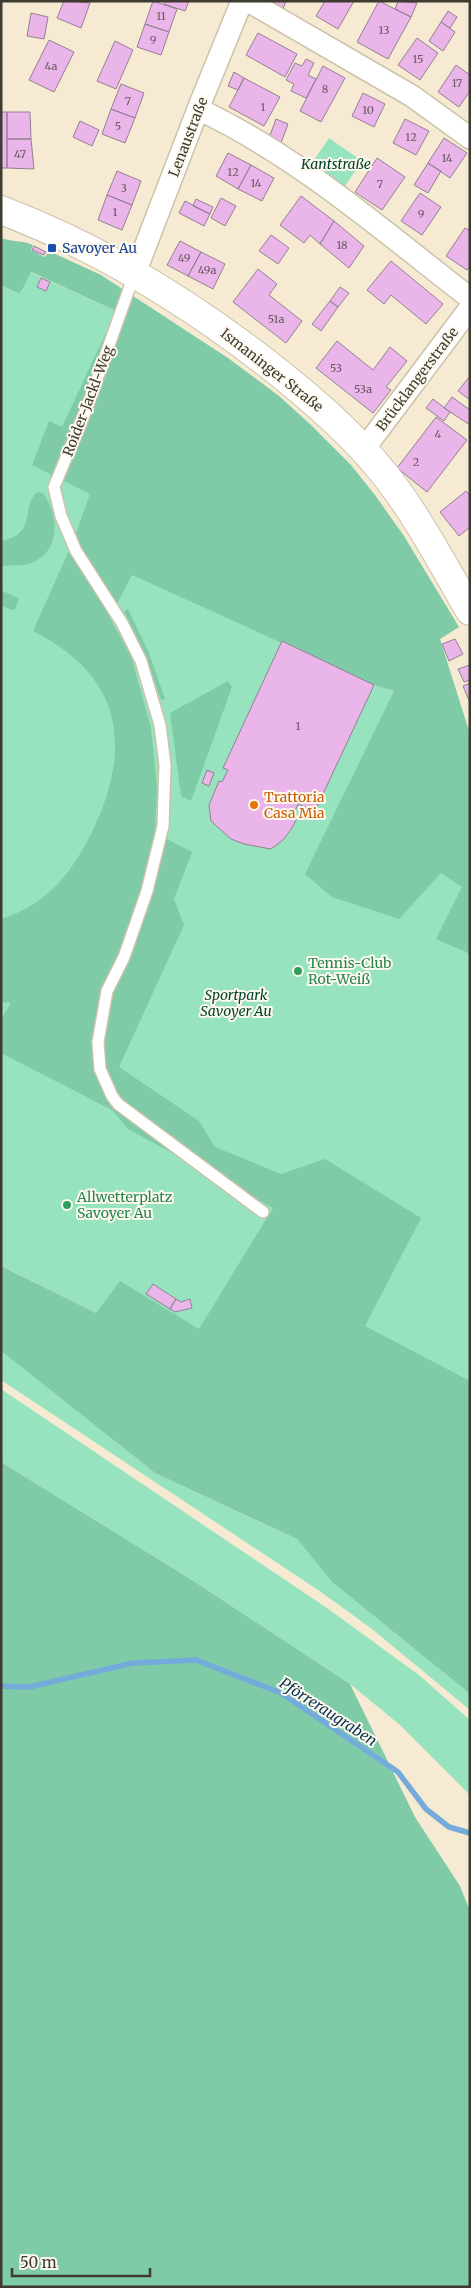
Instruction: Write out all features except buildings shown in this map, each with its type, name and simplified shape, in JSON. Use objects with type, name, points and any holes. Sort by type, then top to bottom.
[{"type":"street","name":"Lenaustraße","points":[[135,273],[242,1]]},
{"type":"street","points":[[248,1],[412,96],[470,138]]},
{"type":"street","points":[[198,109],[227,122],[273,150],[357,210],[470,298]]},
{"type":"street","name":"Ismaninger Straße","points":[[1,210],[44,228],[135,273],[204,317],[300,389],[364,449],[391,483],[424,532],[470,611]]},
{"type":"street","name":"Brücklangerstraße","points":[[364,449],[470,308]]},
{"type":"lane","name":"Roider-Jackl-Weg","points":[[135,273],[86,410],[54,487],[66,530],[76,552],[122,623],[141,661],[160,725],[164,764],[163,826],[138,920],[124,957],[107,990],[98,1042],[100,1069],[112,1096],[128,1114],[263,1212]]},
{"type":"green space","name":"Kantstraße","points":[[329,138],[362,161],[343,189],[310,166]]},
{"type":"green space","points":[[1,238],[29,243],[33,245],[31,250],[45,257],[49,251],[101,275],[228,358],[279,396],[351,465],[375,495],[404,536],[459,627],[440,639],[470,734],[470,954],[436,939],[462,887],[441,873],[399,919],[332,897],[305,874],[394,691],[374,685],[132,575],[110,618],[131,656],[151,728],[157,786],[155,833],[192,852],[174,899],[184,925],[119,1067],[199,1121],[215,1147],[281,1174],[325,1159],[421,1218],[365,1326],[470,1381],[470,1694],[332,1582],[297,1539],[155,1473],[1,1351],[1,1266],[96,1313],[120,1281],[199,1329],[273,1208],[128,1129],[112,1110],[1,1053],[1,1019],[11,1003],[1,1002],[1,919],[31,906],[65,876],[90,836],[104,804],[112,774],[115,745],[112,719],[103,693],[87,670],[64,649],[33,631],[72,544],[90,494],[32,465],[49,421],[62,427],[116,311],[31,272],[20,294],[1,285]]},
{"type":"green space","name":"Sportpark Savoyer Au","points":[[30,272],[116,311],[131,574],[374,685],[394,691],[392,695],[470,741],[470,1468],[96,1313],[1,1266],[1,285],[20,294]]},
{"type":"green space","points":[[38,492],[43,493],[49,502],[52,512],[54,533],[52,543],[47,552],[39,559],[28,564],[1,566],[1,541],[12,538],[20,532],[27,519],[33,497]]},
{"type":"green space","points":[[1,590],[19,599],[15,609],[11,610],[1,605]]},
{"type":"green space","points":[[128,609],[149,653],[165,699],[161,700],[145,655],[124,611]]},
{"type":"green space","points":[[228,681],[232,687],[191,801],[181,796],[170,713]]},
{"type":"green space","points":[[1,1351],[155,1473],[297,1539],[332,1582],[470,1694],[470,1710],[372,1629],[321,1592],[1,1380]]},
{"type":"green space","points":[[1,1389],[327,1608],[419,1675],[470,1720],[470,1795],[400,1725],[350,1684],[192,1580],[1,1462]]},
{"type":"green space","points":[[1,1462],[192,1580],[350,1684],[415,1817],[460,1886],[470,1911],[470,2287],[1,2287]]},
{"type":"waterway","name":"Pförreraugraben","points":[[1,1686],[29,1687],[133,1663],[196,1660],[281,1693],[398,1772],[426,1809],[449,1827],[470,1833]]},
{"type":"place","name":"Savoyer Au","points":[[52,248]]},
{"type":"place","name":"Trattoria Casa Mia","points":[[254,805]]},
{"type":"place","name":"Tennis-Club Rot-Weiß","points":[[298,971]]},
{"type":"place","name":"Allwetterplatz Savoyer Au","points":[[67,1205]]}]
